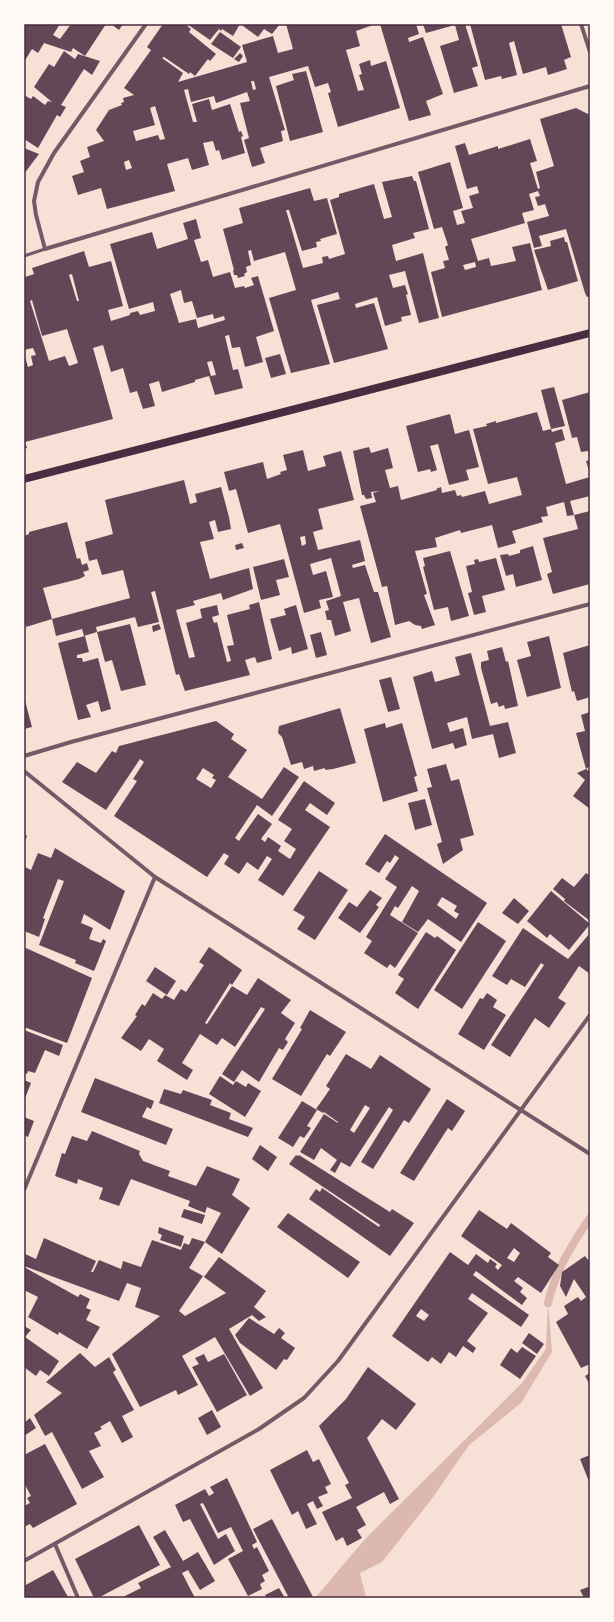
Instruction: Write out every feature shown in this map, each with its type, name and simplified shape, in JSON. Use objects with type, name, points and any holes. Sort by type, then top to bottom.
[{"type":"main road","points":[[24,479],[590,333]]},
{"type":"street","points":[[146,24],[54,154],[38,182],[34,201],[45,249],[590,86]]},
{"type":"street","points":[[581,24],[590,52]]},
{"type":"street","points":[[24,756],[71,742],[590,604]]},
{"type":"street","points":[[24,771],[155,877],[590,1154]]},
{"type":"street","points":[[24,1190],[155,877]]},
{"type":"street","points":[[24,1561],[259,1429],[304,1398],[338,1360],[522,1111],[590,1015]]},
{"type":"street","points":[[55,1544],[78,1598]]},
{"type":"lane","points":[[24,256],[45,249]]},
{"type":"shaded area","points":[[548,1303],[552,1352],[521,1403],[469,1445],[431,1500],[382,1562],[360,1573],[366,1598],[315,1598],[365,1539],[522,1383],[546,1349]]},
{"type":"building","points":[[24,24],[60,24],[53,35],[60,39],[71,24],[106,24],[85,56],[73,48],[71,52],[44,43],[38,53],[32,49],[24,62]]},
{"type":"building","points":[[111,24],[123,24],[119,30]]},
{"type":"building","points":[[163,24],[185,24],[191,29],[189,32],[216,54],[210,61],[208,59],[195,76],[190,72],[189,74],[164,57],[162,58],[183,73],[178,82],[247,62],[242,45],[273,36],[278,53],[293,49],[286,24],[376,24],[356,31],[360,46],[346,50],[358,91],[364,90],[359,75],[362,74],[359,64],[370,60],[371,66],[386,61],[400,108],[338,127],[328,93],[331,92],[328,83],[315,87],[308,66],[269,77],[285,130],[281,131],[283,141],[260,148],[265,163],[252,167],[244,140],[249,138],[240,103],[250,101],[247,92],[216,103],[214,96],[191,102],[188,89],[184,90],[193,122],[197,122],[192,104],[209,99],[212,110],[230,104],[239,132],[241,131],[243,136],[241,137],[245,153],[222,160],[219,150],[216,151],[213,141],[203,143],[209,165],[192,170],[188,158],[167,164],[175,191],[107,209],[101,188],[78,195],[72,176],[84,172],[80,161],[90,157],[87,147],[104,141],[96,130],[109,110],[122,105],[121,103],[124,102],[123,98],[134,95],[124,88],[151,50],[147,47]],"holes":[[[251,81],[254,81],[256,89],[253,90]],[[155,106],[165,139],[160,140],[158,135],[136,141],[133,131],[155,125],[150,108]],[[129,160],[132,168],[126,170],[124,162]]]},
{"type":"building","points":[[187,24],[240,24],[233,36],[222,29],[221,31],[219,29],[210,40]]},
{"type":"building","points":[[244,24],[280,24],[272,34],[264,29],[258,37],[243,26]]},
{"type":"building","points":[[380,24],[416,24],[419,34],[408,38],[409,42],[423,37],[443,94],[426,101],[431,115],[409,121]]},
{"type":"building","points":[[423,24],[465,24],[478,66],[472,68],[478,86],[454,93],[440,46],[459,40],[455,25],[426,33]]},
{"type":"building","points":[[470,24],[561,24],[571,57],[564,60],[567,69],[548,75],[546,67],[523,74],[514,41],[509,43],[517,75],[502,79],[501,76],[485,80]]},
{"type":"building","points":[[220,32],[241,47],[233,58],[211,44]]},
{"type":"building","points":[[64,51],[75,59],[78,54],[100,61],[92,75],[84,69],[61,105],[66,107],[60,117],[57,115],[38,148],[24,139],[24,95],[31,99],[33,96],[45,105],[48,101],[52,102],[34,87],[49,64],[54,67]]},
{"type":"building","points":[[240,53],[243,56],[239,62],[234,59]]},
{"type":"building","points":[[306,71],[323,132],[290,141],[276,86],[294,80],[292,74]]},
{"type":"building","points":[[576,108],[590,115],[590,296],[587,297],[585,293],[566,229],[539,236],[542,246],[534,248],[527,222],[549,216],[545,204],[538,206],[535,197],[540,196],[538,191],[529,194],[534,210],[522,213],[525,223],[471,239],[478,261],[489,258],[491,266],[516,261],[512,247],[530,243],[542,290],[442,317],[431,272],[445,268],[443,261],[449,260],[445,247],[448,245],[442,227],[434,229],[418,172],[450,162],[463,208],[453,211],[457,225],[465,223],[461,211],[473,208],[469,196],[479,193],[477,186],[467,189],[455,146],[465,143],[469,155],[498,146],[498,149],[530,139],[537,161],[530,163],[538,189],[540,188],[536,172],[554,166],[540,119]],"holes":[[[475,262],[476,267],[465,270],[463,265]]]},
{"type":"building","points":[[24,148],[39,154],[24,174]]},
{"type":"building","points":[[412,176],[414,181],[416,181],[429,229],[413,233],[415,238],[392,245],[396,261],[423,253],[439,318],[419,323],[405,271],[389,275],[393,288],[405,285],[411,315],[401,317],[402,321],[385,326],[377,297],[355,304],[356,308],[374,303],[388,349],[334,363],[317,305],[340,299],[338,292],[311,300],[330,364],[291,373],[269,298],[296,290],[285,252],[254,261],[251,250],[248,251],[251,265],[246,267],[247,272],[244,274],[245,276],[238,278],[237,275],[234,275],[223,229],[243,223],[239,208],[310,188],[314,201],[327,198],[337,234],[320,239],[321,241],[316,242],[317,247],[302,251],[289,210],[286,210],[303,268],[323,263],[322,257],[328,256],[329,259],[345,254],[330,200],[339,197],[339,194],[374,184],[384,219],[392,217],[382,182]]},
{"type":"building","points":[[196,219],[201,238],[194,240],[201,262],[208,260],[213,277],[230,272],[235,288],[244,286],[245,288],[254,285],[251,278],[258,276],[274,331],[256,337],[263,362],[245,367],[240,347],[232,348],[229,335],[225,336],[233,370],[238,369],[243,388],[215,395],[209,376],[162,392],[159,381],[149,384],[155,406],[143,409],[137,391],[130,393],[123,368],[111,372],[103,345],[93,348],[113,419],[25,442],[27,448],[24,449],[24,353],[28,367],[33,365],[31,356],[36,355],[33,348],[24,350],[24,274],[25,277],[34,274],[32,268],[84,251],[89,267],[111,261],[123,306],[108,310],[111,321],[138,311],[140,315],[155,311],[153,302],[129,309],[110,244],[152,232],[157,249],[188,239],[183,223]],"holes":[[[72,274],[79,301],[77,301],[69,275]],[[181,290],[184,303],[192,301],[197,318],[213,314],[214,319],[224,316],[225,320],[198,328],[196,319],[179,323],[170,294]],[[32,300],[42,336],[67,329],[78,363],[69,366],[65,356],[49,361],[30,301]],[[212,361],[216,375],[211,376],[207,362]]]},
{"type":"building","points":[[564,237],[565,242],[567,242],[578,281],[548,290],[534,250],[551,246],[550,241]]},
{"type":"building","points":[[280,354],[286,374],[271,378],[265,358]]},
{"type":"building","points":[[554,387],[565,426],[551,429],[541,390]]},
{"type":"building","points":[[590,392],[589,458],[588,451],[581,452],[577,437],[572,438],[562,400]]},
{"type":"building","points":[[537,412],[543,431],[551,429],[552,432],[562,429],[565,440],[555,443],[566,484],[590,477],[590,496],[570,501],[574,515],[567,516],[564,502],[546,507],[548,516],[541,517],[543,522],[512,531],[516,543],[498,548],[492,525],[461,533],[460,530],[435,538],[437,547],[415,551],[427,594],[424,595],[435,625],[422,629],[421,626],[415,625],[409,621],[395,625],[387,586],[382,587],[360,506],[376,502],[373,493],[380,491],[371,492],[372,498],[366,499],[364,495],[362,495],[353,451],[369,447],[371,453],[388,448],[393,468],[385,470],[390,488],[398,486],[401,500],[437,490],[436,489],[441,487],[442,493],[455,490],[457,496],[461,495],[462,497],[485,491],[489,504],[522,495],[517,477],[488,484],[473,429],[487,426],[486,424],[496,421],[496,423]]},
{"type":"building","points":[[450,414],[455,434],[469,430],[479,467],[466,470],[469,480],[449,485],[438,444],[430,446],[437,470],[431,472],[430,469],[418,472],[406,426]]},
{"type":"building","points":[[303,450],[308,471],[326,466],[323,456],[341,451],[354,500],[318,509],[323,529],[313,532],[318,550],[360,540],[365,561],[352,565],[353,568],[365,565],[374,592],[378,592],[391,637],[371,643],[359,598],[343,602],[351,631],[335,636],[331,620],[327,620],[325,611],[329,610],[326,601],[341,596],[331,558],[310,564],[313,575],[326,571],[333,597],[319,600],[321,608],[304,613],[280,524],[248,533],[236,489],[229,491],[224,472],[263,462],[267,479],[287,470],[283,455]],"holes":[[[305,536],[306,544],[302,546],[300,537]]]},
{"type":"building","points":[[590,460],[590,474],[586,461]]},
{"type":"building","points":[[184,480],[190,504],[197,502],[195,494],[221,487],[229,517],[231,529],[218,532],[215,520],[209,522],[214,539],[200,542],[210,579],[249,568],[253,589],[223,600],[221,593],[193,601],[195,605],[176,610],[189,658],[195,657],[186,623],[202,618],[200,609],[217,605],[219,615],[212,617],[214,623],[217,622],[227,662],[231,661],[227,646],[234,645],[227,615],[250,609],[249,605],[259,602],[272,659],[257,663],[255,657],[245,660],[250,675],[185,691],[179,674],[176,675],[155,591],[151,592],[159,622],[138,627],[135,617],[96,627],[97,632],[84,636],[82,629],[56,636],[52,619],[130,598],[123,570],[102,575],[97,559],[89,561],[85,542],[113,534],[105,500]]},
{"type":"building","points":[[590,511],[590,584],[553,594],[547,574],[552,572],[543,538],[578,529],[574,515]]},
{"type":"building","points":[[67,522],[77,559],[80,558],[82,565],[87,563],[89,570],[83,572],[85,576],[79,579],[43,588],[52,619],[26,627],[24,620],[24,536],[29,534],[29,532]]},
{"type":"building","points":[[242,543],[244,548],[236,550],[235,545]]},
{"type":"building","points":[[533,546],[542,580],[516,587],[513,574],[506,576],[500,555],[508,554],[509,556],[520,553],[520,550]]},
{"type":"building","points":[[450,551],[469,616],[451,621],[448,607],[434,610],[423,567],[425,566],[423,558]]},
{"type":"building","points":[[496,558],[505,590],[482,596],[486,612],[474,615],[468,593],[472,592],[466,566],[475,564],[474,560],[478,559],[479,562]]},
{"type":"building","points":[[284,559],[289,577],[276,580],[280,595],[261,600],[253,567]]},
{"type":"building","points":[[296,605],[308,649],[292,654],[291,647],[279,651],[270,619],[286,615],[284,609]]},
{"type":"building","points":[[130,624],[146,685],[121,691],[112,660],[105,662],[97,632]]},
{"type":"building","points":[[159,624],[161,629],[153,632],[152,626]]},
{"type":"building","points":[[321,632],[327,655],[316,658],[310,635]]},
{"type":"building","points":[[85,636],[89,652],[77,655],[77,658],[82,658],[83,662],[98,658],[111,709],[101,712],[98,701],[86,705],[91,717],[78,720],[58,643]]},
{"type":"building","points":[[549,636],[561,688],[527,697],[517,660],[531,656],[527,642]]},
{"type":"building","points":[[590,645],[590,697],[577,701],[574,691],[572,692],[563,653]]},
{"type":"building","points":[[502,647],[506,662],[508,661],[518,706],[505,709],[504,705],[499,707],[497,702],[491,704],[481,668],[481,662],[489,660],[487,651]]},
{"type":"building","points":[[471,653],[490,726],[508,722],[516,753],[499,758],[493,734],[472,739],[467,717],[447,723],[450,732],[463,728],[467,745],[455,749],[453,743],[432,749],[413,677],[432,671],[435,682],[460,675],[455,657]]},
{"type":"building","points":[[391,677],[400,709],[388,712],[379,680]]},
{"type":"building","points":[[24,697],[32,727],[24,729]]},
{"type":"building","points":[[340,708],[356,763],[333,769],[325,770],[325,768],[314,771],[313,766],[304,769],[302,762],[291,765],[282,737],[278,733],[279,726]]},
{"type":"building","points":[[590,712],[590,766],[586,769],[576,733],[585,731],[581,715]]},
{"type":"building","points":[[216,721],[234,734],[231,739],[247,750],[228,777],[262,799],[284,767],[299,777],[272,816],[257,805],[235,838],[239,841],[258,814],[272,824],[261,839],[265,842],[268,837],[281,846],[278,851],[290,859],[296,849],[284,841],[292,829],[278,820],[304,781],[335,803],[327,815],[310,803],[305,810],[330,827],[283,896],[258,880],[272,859],[267,856],[258,870],[247,862],[239,874],[224,864],[229,856],[224,853],[207,877],[114,816],[137,781],[133,779],[144,762],[140,759],[106,810],[62,782],[77,762],[96,773],[112,751],[116,753],[119,746]],"holes":[[[203,768],[214,775],[212,778],[216,780],[211,788],[196,779]]]},
{"type":"building","points":[[385,723],[386,728],[402,723],[417,776],[414,777],[418,791],[383,802],[364,729]]},
{"type":"building","points":[[446,764],[451,781],[459,779],[474,835],[460,839],[463,850],[443,864],[437,844],[442,842],[427,788],[432,787],[427,769]]},
{"type":"building","points":[[586,769],[590,772],[590,809],[573,796],[585,780],[577,773]]},
{"type":"building","points":[[425,799],[432,825],[415,830],[408,803]]},
{"type":"building","points":[[24,833],[27,836],[24,843]]},
{"type":"building","points":[[385,834],[487,903],[461,942],[428,919],[418,932],[402,922],[419,891],[412,886],[398,908],[395,906],[390,915],[418,933],[395,968],[390,964],[387,968],[364,953],[372,941],[366,937],[397,887],[385,879],[399,858],[395,855],[390,863],[387,861],[379,873],[365,864]],"holes":[[[442,897],[457,906],[454,911],[459,914],[456,919],[437,905]]]},
{"type":"building","points":[[55,848],[125,891],[110,930],[84,914],[81,923],[93,928],[89,939],[101,943],[103,939],[106,941],[94,971],[75,963],[76,960],[39,945],[64,881],[58,879],[43,918],[45,919],[39,937],[24,931],[25,867],[31,870],[38,853],[51,858]]},
{"type":"building","points":[[319,871],[348,890],[315,940],[297,929],[305,917],[293,910]]},
{"type":"building","points":[[586,873],[590,876],[590,921],[564,901],[565,899],[553,889],[562,878],[574,887]]},
{"type":"building","points":[[370,890],[382,898],[376,905],[379,907],[360,933],[338,918],[349,902],[357,907]]},
{"type":"building","points":[[551,891],[590,924],[569,950],[550,934],[547,938],[527,921]]},
{"type":"building","points":[[514,898],[529,911],[518,924],[502,913]]},
{"type":"building","points":[[478,922],[506,941],[462,1009],[434,990]]},
{"type":"building","points":[[523,928],[568,959],[590,933],[590,974],[579,966],[558,998],[566,1003],[549,1028],[535,1018],[510,1057],[491,1045],[544,965],[541,963],[525,987],[511,979],[507,985],[492,976]]},
{"type":"building","points":[[426,932],[435,938],[437,936],[456,950],[418,1009],[395,993],[404,979],[398,975]]},
{"type":"building","points":[[209,947],[242,970],[232,985],[230,983],[205,1023],[207,1024],[232,986],[247,995],[258,978],[291,1000],[281,1013],[295,1023],[285,1039],[288,1042],[283,1050],[279,1048],[259,1082],[242,1070],[234,1082],[222,1074],[265,1009],[261,1007],[235,1047],[222,1038],[217,1045],[200,1034],[182,1063],[193,1070],[187,1080],[157,1061],[164,1049],[149,1039],[141,1051],[121,1038],[137,1016],[135,1015],[142,1004],[145,1006],[153,993],[162,999],[165,995],[174,1000],[181,989],[186,992],[204,965],[199,962]]},
{"type":"building","points":[[26,948],[92,978],[67,1043],[24,1027],[24,954]]},
{"type":"building","points":[[155,967],[176,981],[167,995],[146,981]]},
{"type":"building","points":[[487,993],[497,1000],[493,1007],[506,1015],[484,1050],[458,1034],[480,998],[483,999]]},
{"type":"building","points":[[310,1010],[346,1032],[330,1056],[327,1054],[301,1096],[272,1079],[302,1029],[300,1028]]},
{"type":"building","points":[[24,1030],[63,1045],[59,1056],[45,1050],[35,1073],[28,1071],[27,1074],[24,1073]]},
{"type":"building","points":[[346,1054],[371,1069],[380,1055],[431,1089],[409,1123],[404,1120],[373,1169],[361,1162],[393,1110],[389,1107],[350,1167],[341,1162],[335,1173],[330,1170],[337,1160],[321,1148],[314,1160],[300,1152],[324,1114],[338,1123],[324,1112],[323,1113],[316,1109],[330,1089],[326,1086]],"holes":[[[365,1105],[370,1108],[354,1133],[350,1130]]]},
{"type":"building","points":[[220,1076],[233,1085],[236,1081],[246,1087],[248,1083],[261,1091],[245,1117],[209,1094]]},
{"type":"building","points":[[95,1078],[154,1101],[151,1109],[147,1107],[142,1117],[173,1129],[166,1145],[81,1112]]},
{"type":"building","points":[[24,1080],[31,1083],[24,1101]]},
{"type":"building","points":[[164,1089],[181,1094],[183,1090],[212,1100],[210,1105],[231,1113],[229,1119],[253,1128],[248,1137],[159,1103]]},
{"type":"building","points":[[447,1099],[465,1111],[452,1131],[448,1128],[414,1181],[400,1173]]},
{"type":"building","points":[[302,1101],[317,1110],[307,1126],[311,1128],[304,1138],[300,1136],[293,1147],[278,1138]]},
{"type":"building","points":[[24,1117],[34,1121],[28,1137],[24,1135]]},
{"type":"building","points":[[92,1131],[140,1151],[139,1154],[143,1161],[170,1171],[168,1176],[196,1186],[207,1166],[240,1179],[232,1195],[250,1208],[222,1254],[205,1242],[221,1213],[207,1207],[205,1213],[188,1206],[190,1201],[131,1179],[119,1206],[99,1199],[103,1188],[78,1179],[77,1184],[55,1176],[62,1153],[65,1154],[72,1136],[87,1141]]},
{"type":"building","points":[[260,1145],[277,1157],[268,1171],[252,1159]]},
{"type":"building","points":[[296,1155],[299,1155],[390,1212],[392,1209],[414,1223],[390,1256],[309,1199],[316,1189],[320,1192],[322,1188],[379,1227],[380,1225],[289,1164]]},
{"type":"building","points":[[184,1209],[205,1215],[202,1224],[181,1217]]},
{"type":"building","points":[[479,1210],[507,1229],[511,1223],[551,1253],[548,1257],[559,1265],[541,1293],[518,1277],[514,1281],[523,1288],[520,1292],[527,1298],[522,1305],[476,1271],[473,1275],[529,1315],[521,1327],[472,1293],[468,1299],[488,1313],[467,1341],[476,1348],[473,1353],[463,1346],[456,1357],[449,1352],[441,1364],[432,1357],[428,1362],[392,1336],[450,1252],[468,1265],[476,1254],[488,1263],[490,1259],[497,1264],[495,1267],[498,1270],[502,1265],[461,1236]],"holes":[[[514,1248],[520,1253],[514,1262],[507,1258]],[[421,1309],[429,1315],[424,1321],[416,1316]]]},
{"type":"building","points":[[288,1213],[360,1262],[348,1278],[277,1227]]},
{"type":"building","points":[[159,1227],[184,1236],[181,1247],[160,1240],[162,1235],[158,1233]]},
{"type":"building","points":[[44,1238],[96,1261],[91,1272],[93,1272],[99,1260],[121,1269],[123,1261],[141,1267],[152,1240],[181,1250],[184,1243],[189,1245],[192,1238],[205,1242],[189,1268],[203,1276],[179,1311],[185,1316],[226,1293],[204,1277],[219,1257],[266,1291],[254,1307],[266,1317],[259,1321],[252,1315],[229,1329],[263,1388],[250,1396],[215,1337],[182,1356],[198,1385],[178,1395],[176,1390],[140,1407],[112,1354],[160,1316],[135,1307],[141,1288],[127,1283],[119,1301],[24,1266],[25,1254],[36,1259]]},
{"type":"building","points":[[585,1256],[588,1260],[590,1258],[590,1364],[581,1368],[556,1322],[568,1314],[564,1306],[578,1297],[581,1301],[586,1297],[574,1279],[566,1297],[560,1286],[562,1272]]},
{"type":"building","points":[[24,1267],[78,1297],[80,1294],[90,1299],[86,1308],[91,1310],[86,1320],[100,1327],[87,1349],[59,1332],[58,1335],[28,1317],[38,1297],[24,1290]]},
{"type":"building","points":[[249,1318],[274,1334],[279,1328],[285,1333],[281,1338],[295,1348],[287,1360],[284,1359],[276,1370],[240,1343],[235,1335]]},
{"type":"building","points":[[24,1326],[31,1330],[25,1337],[59,1361],[49,1376],[40,1370],[36,1376],[24,1367]]},
{"type":"building","points":[[529,1333],[544,1344],[537,1354],[522,1343]]},
{"type":"building","points":[[522,1347],[536,1356],[520,1379],[500,1365],[511,1348],[517,1353]]},
{"type":"building","points":[[80,1353],[95,1367],[109,1357],[116,1370],[113,1372],[134,1410],[122,1416],[133,1437],[122,1443],[110,1421],[100,1427],[102,1429],[94,1433],[101,1446],[89,1451],[104,1477],[82,1489],[52,1432],[45,1436],[34,1415],[62,1393],[46,1382]]},
{"type":"building","points":[[204,1354],[208,1362],[224,1354],[247,1395],[217,1412],[192,1367],[199,1364],[195,1358]]},
{"type":"building","points":[[368,1367],[416,1404],[396,1430],[382,1419],[367,1438],[399,1499],[390,1504],[384,1492],[356,1507],[366,1525],[357,1530],[362,1538],[347,1546],[343,1537],[336,1541],[322,1512],[352,1498],[345,1485],[349,1483],[319,1426],[346,1399]]},
{"type":"building","points":[[590,1373],[590,1385],[585,1376]]},
{"type":"building","points":[[212,1410],[221,1427],[207,1435],[198,1418]]},
{"type":"building","points":[[30,1418],[36,1428],[24,1436],[24,1423]]},
{"type":"building","points":[[45,1444],[77,1504],[33,1528],[30,1524],[24,1527],[24,1506],[30,1503],[27,1498],[31,1496],[24,1483],[24,1455]]},
{"type":"building","points":[[307,1450],[313,1462],[319,1459],[331,1484],[325,1487],[328,1493],[318,1497],[323,1506],[317,1509],[313,1501],[307,1504],[317,1524],[306,1529],[298,1511],[292,1515],[270,1470]]},
{"type":"building","points":[[590,1455],[590,1484],[580,1459]]},
{"type":"building","points":[[227,1478],[257,1542],[252,1545],[254,1549],[257,1547],[269,1571],[262,1575],[265,1581],[260,1584],[262,1589],[248,1596],[228,1559],[243,1551],[231,1527],[218,1533],[203,1503],[200,1504],[218,1539],[226,1534],[235,1551],[214,1565],[190,1519],[183,1522],[175,1505],[205,1489],[209,1496],[214,1493],[210,1487]]},
{"type":"building","points":[[272,1519],[313,1597],[312,1598],[289,1598],[253,1529]]},
{"type":"building","points":[[139,1525],[160,1565],[98,1598],[94,1598],[75,1559]]},
{"type":"building","points":[[165,1530],[183,1561],[198,1552],[215,1581],[200,1590],[188,1570],[182,1573],[195,1598],[121,1598],[141,1588],[138,1583],[171,1567],[153,1537]]},
{"type":"building","points":[[53,1570],[68,1597],[70,1596],[71,1598],[24,1598],[24,1586]]},
{"type":"building","points":[[588,1587],[590,1590],[590,1598],[584,1598],[580,1590]]},
{"type":"building","points":[[279,1588],[285,1598],[267,1598],[265,1595]]},
{"type":"waterway","points":[[548,1303],[560,1269],[590,1218]]}]
